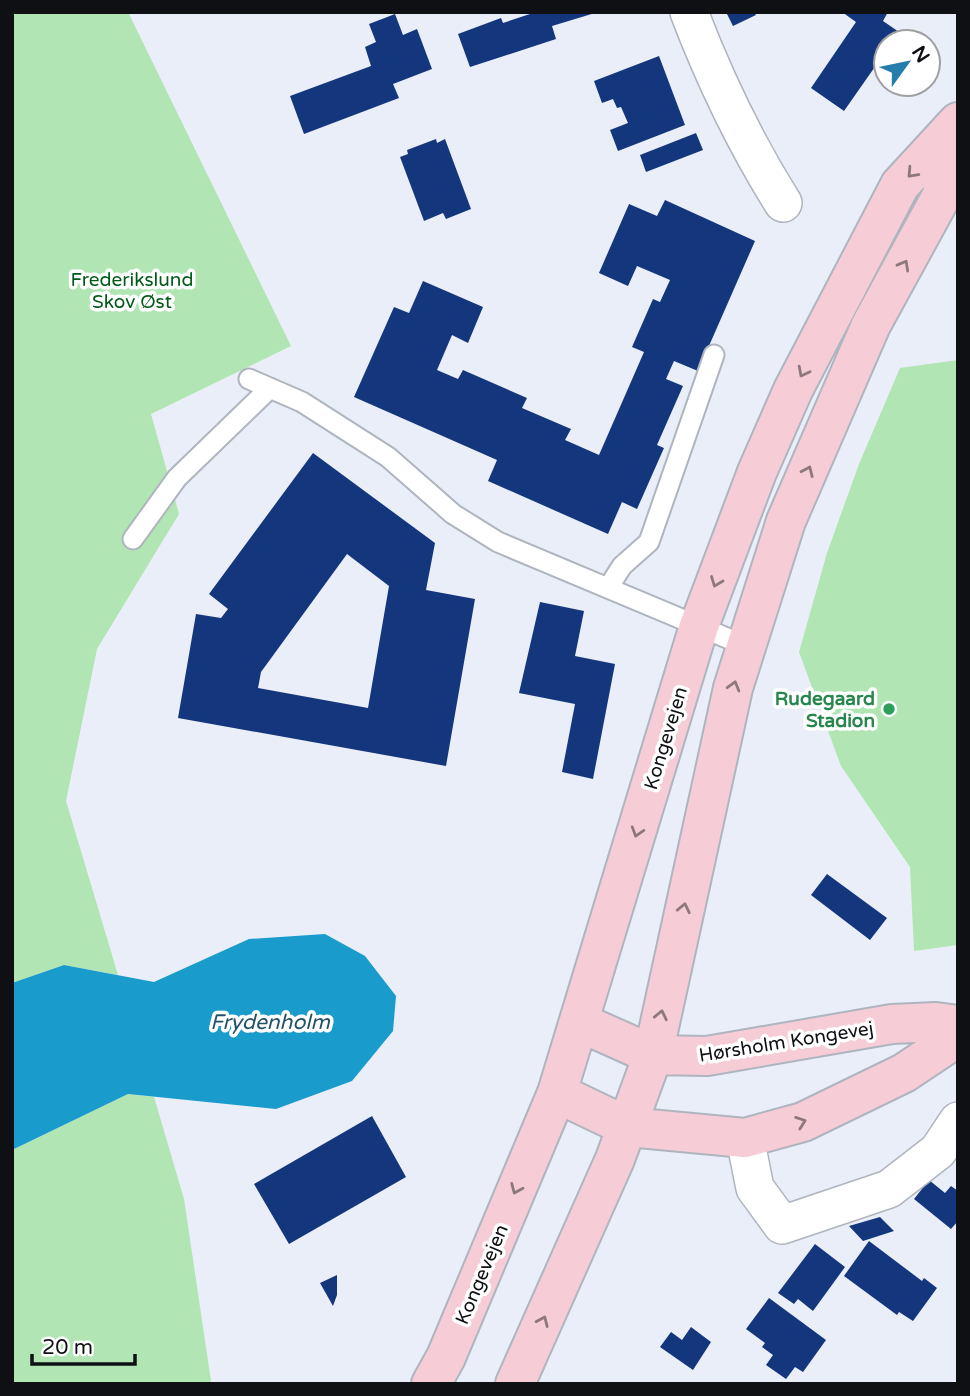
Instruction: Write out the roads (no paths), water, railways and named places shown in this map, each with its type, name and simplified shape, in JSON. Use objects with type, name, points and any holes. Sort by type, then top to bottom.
[{"type":"main road","name":"Kongevejen","points":[[432,1384],[557,1093],[699,626],[757,472],[793,390],[900,185],[958,122]]},
{"type":"main road","points":[[515,1384],[628,1126],[653,1055],[730,702],[786,521],[871,325],[940,197],[958,144]]},
{"type":"main road","name":"Hørsholm Kongevej","points":[[579,1022],[653,1055],[707,1056],[891,1024],[936,1022],[958,1025]]},
{"type":"main road","points":[[557,1093],[628,1126],[745,1138],[803,1122],[904,1073],[958,1037]]},
{"type":"street","points":[[689,12],[729,110],[747,146],[783,203]]},
{"type":"street","points":[[745,1138],[755,1188],[782,1226],[889,1189],[938,1151],[958,1121]]},
{"type":"lane","points":[[608,588],[621,566],[649,542],[714,355]]},
{"type":"lane","points":[[249,379],[302,402],[388,457],[453,514],[498,542],[746,646]]},
{"type":"lane","points":[[133,539],[177,478],[270,388]]},
{"type":"water","name":"Frydenholm","points":[[325,934],[365,956],[396,996],[393,1031],[352,1081],[276,1109],[128,1094],[12,1150],[12,983],[64,965],[154,982],[249,939]]},
{"type":"place","name":"Rudegaard Stadion","points":[[889,709]]},
{"type":"park label","name":"Frederikslund Skov Øst","points":[[132,290]]}]
